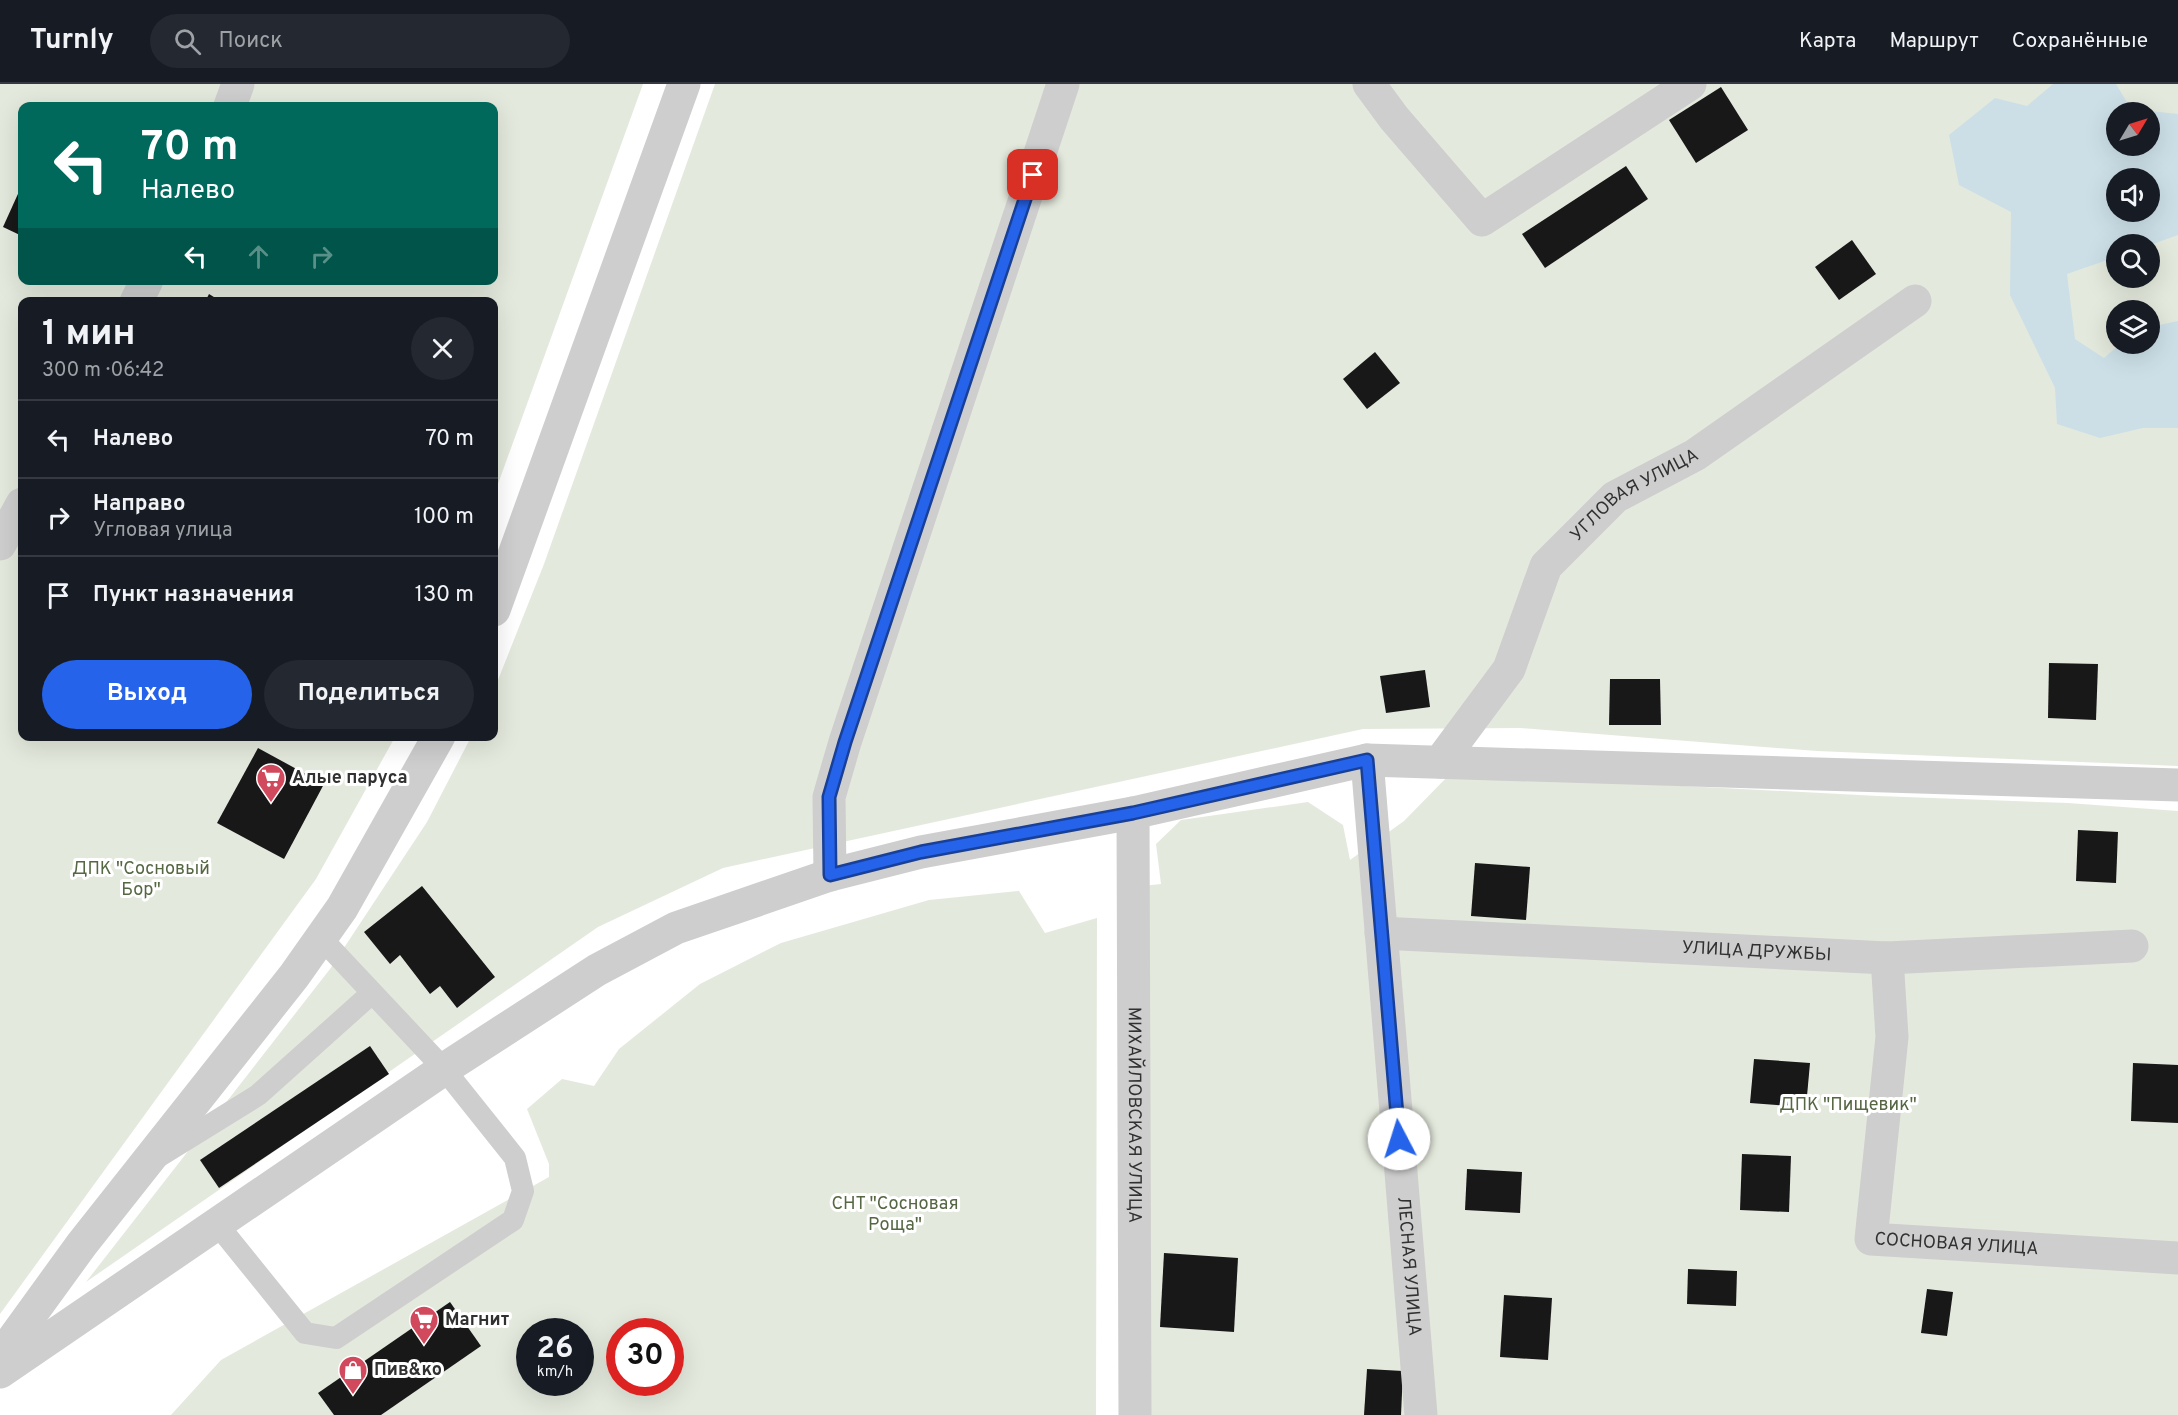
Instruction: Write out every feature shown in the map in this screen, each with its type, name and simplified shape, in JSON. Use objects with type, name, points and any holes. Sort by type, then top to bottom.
[{"type":"street","points":[[231,102],[238,84]]},
{"type":"street","points":[[498,599],[684,84]]},
{"type":"street","points":[[830,875],[829,797],[845,742],[1063,84]]},
{"type":"street","points":[[1369,84],[1394,118],[1482,220],[1690,84]]},
{"type":"street","name":"УГЛОВАЯ УЛИЦА","points":[[1440,762],[1509,669],[1546,566],[1615,496],[1695,455],[1915,301]]},
{"type":"street","points":[[0,544],[18,511]]},
{"type":"street","points":[[0,1357],[82,1244],[241,1046],[321,938],[342,908],[436,741]]},
{"type":"street","points":[[0,1371],[444,1069],[597,970],[676,928],[830,875],[921,852],[1133,813],[1367,760],[2178,785]]},
{"type":"street","name":"ЛЕСНАЯ УЛИЦА","points":[[1367,760],[1421,1415]]},
{"type":"street","name":"МИХАЙЛОВСКАЯ УЛИЦА","points":[[1133,813],[1135,1415]]},
{"type":"street","name":"УЛИЦА ДРУЖБЫ","points":[[1382,933],[1887,958],[2132,946]]},
{"type":"street","name":"СОСНОВАЯ УЛИЦА","points":[[1887,958],[1892,1037],[1871,1239],[2178,1258]]},
{"type":"lane","points":[[217,1224],[305,1333],[336,1338],[513,1220],[523,1191],[515,1158],[444,1069],[321,938]]},
{"type":"lane","points":[[147,1165],[258,1095],[372,993]]},
{"type":"green space","name":"ДПК \"Сосновый Бор\"","points":[[0,84],[643,84],[498,484],[498,297],[18,297],[18,741],[393,741],[316,879],[0,1314]]},
{"type":"green space","points":[[715,84],[2178,84],[2178,766],[1817,751],[1521,728],[1363,729],[723,868],[598,927],[86,1282],[330,969],[427,822],[469,741],[498,741],[498,680],[544,564]]},
{"type":"green space","name":"ДПК \"Пищевик\"","points":[[1450,774],[1878,796],[2068,803],[2178,811],[2178,1415],[1135,1415],[1133,887],[1161,884],[1156,844],[1181,820],[1308,802],[1343,825],[1350,860],[1404,821]]},
{"type":"green space","name":"СНТ \"Сосновая Роща\"","points":[[1019,891],[1045,933],[1097,918],[1096,1415],[171,1415],[221,1360],[549,1177],[549,1164],[527,1109],[562,1079],[594,1086],[619,1049],[700,984],[781,943],[929,900]]},
{"type":"shaded area","points":[[2053,84],[2116,84],[2127,102],[2106,102],[2106,156],[2160,156],[2160,112],[2178,114],[2178,235],[2160,241],[2160,234],[2106,234],[2106,260],[2067,274],[2075,339],[2104,358],[2109,354],[2160,354],[2160,325],[2178,321],[2178,428],[2143,428],[2100,438],[2057,424],[2055,388],[2010,295],[2011,212],[1959,185],[1949,135],[1995,98],[2027,106]]},
{"type":"building","points":[[1721,87],[1748,130],[1696,163],[1669,120]]},
{"type":"building","points":[[1626,166],[1648,199],[1545,268],[1522,234]]},
{"type":"building","points":[[18,194],[18,234],[3,227]]},
{"type":"building","points":[[1852,240],[1876,274],[1839,300],[1815,267]]},
{"type":"building","points":[[1375,352],[1400,383],[1367,409],[1343,379]]},
{"type":"building","points":[[2049,663],[2098,664],[2096,720],[2048,718]]},
{"type":"building","points":[[1425,670],[1430,707],[1386,713],[1380,676]]},
{"type":"building","points":[[1610,679],[1660,679],[1661,725],[1609,725]]},
{"type":"building","name":"Алые паруса","points":[[258,748],[324,784],[284,859],[217,823]]},
{"type":"building","points":[[2078,830],[2118,832],[2116,883],[2076,881]]},
{"type":"building","points":[[1475,863],[1530,867],[1526,920],[1471,916]]},
{"type":"building","points":[[422,886],[495,977],[457,1008],[440,986],[430,994],[400,955],[390,964],[364,932]]},
{"type":"building","points":[[370,1046],[389,1074],[219,1188],[200,1160]]},
{"type":"building","points":[[1754,1059],[1810,1063],[1806,1107],[1750,1103]]},
{"type":"building","points":[[2133,1063],[2178,1065],[2178,1123],[2131,1121]]},
{"type":"building","points":[[1742,1154],[1791,1156],[1789,1212],[1740,1210]]},
{"type":"building","points":[[1467,1169],[1522,1172],[1520,1213],[1465,1210]]},
{"type":"building","points":[[1164,1253],[1238,1258],[1234,1332],[1160,1327]]},
{"type":"building","points":[[1688,1269],[1737,1271],[1736,1306],[1687,1304]]},
{"type":"building","points":[[1927,1289],[1953,1292],[1947,1336],[1921,1333]]},
{"type":"building","points":[[1504,1295],[1552,1298],[1548,1360],[1500,1357]]},
{"type":"building","points":[[450,1302],[481,1346],[381,1415],[334,1415],[318,1393]]},
{"type":"building","points":[[1367,1369],[1403,1371],[1401,1415],[1364,1415]]},
{"type":"place","name":"Алые паруса","points":[[271,804]]},
{"type":"place","name":"Магнит","points":[[424,1346]]},
{"type":"place","name":"Пив&ко","points":[[353,1396]]},
{"type":"route","points":[[1033,175],[845,742],[829,797],[830,875],[921,852],[1133,813],[1367,760],[1399,1139]]}]
